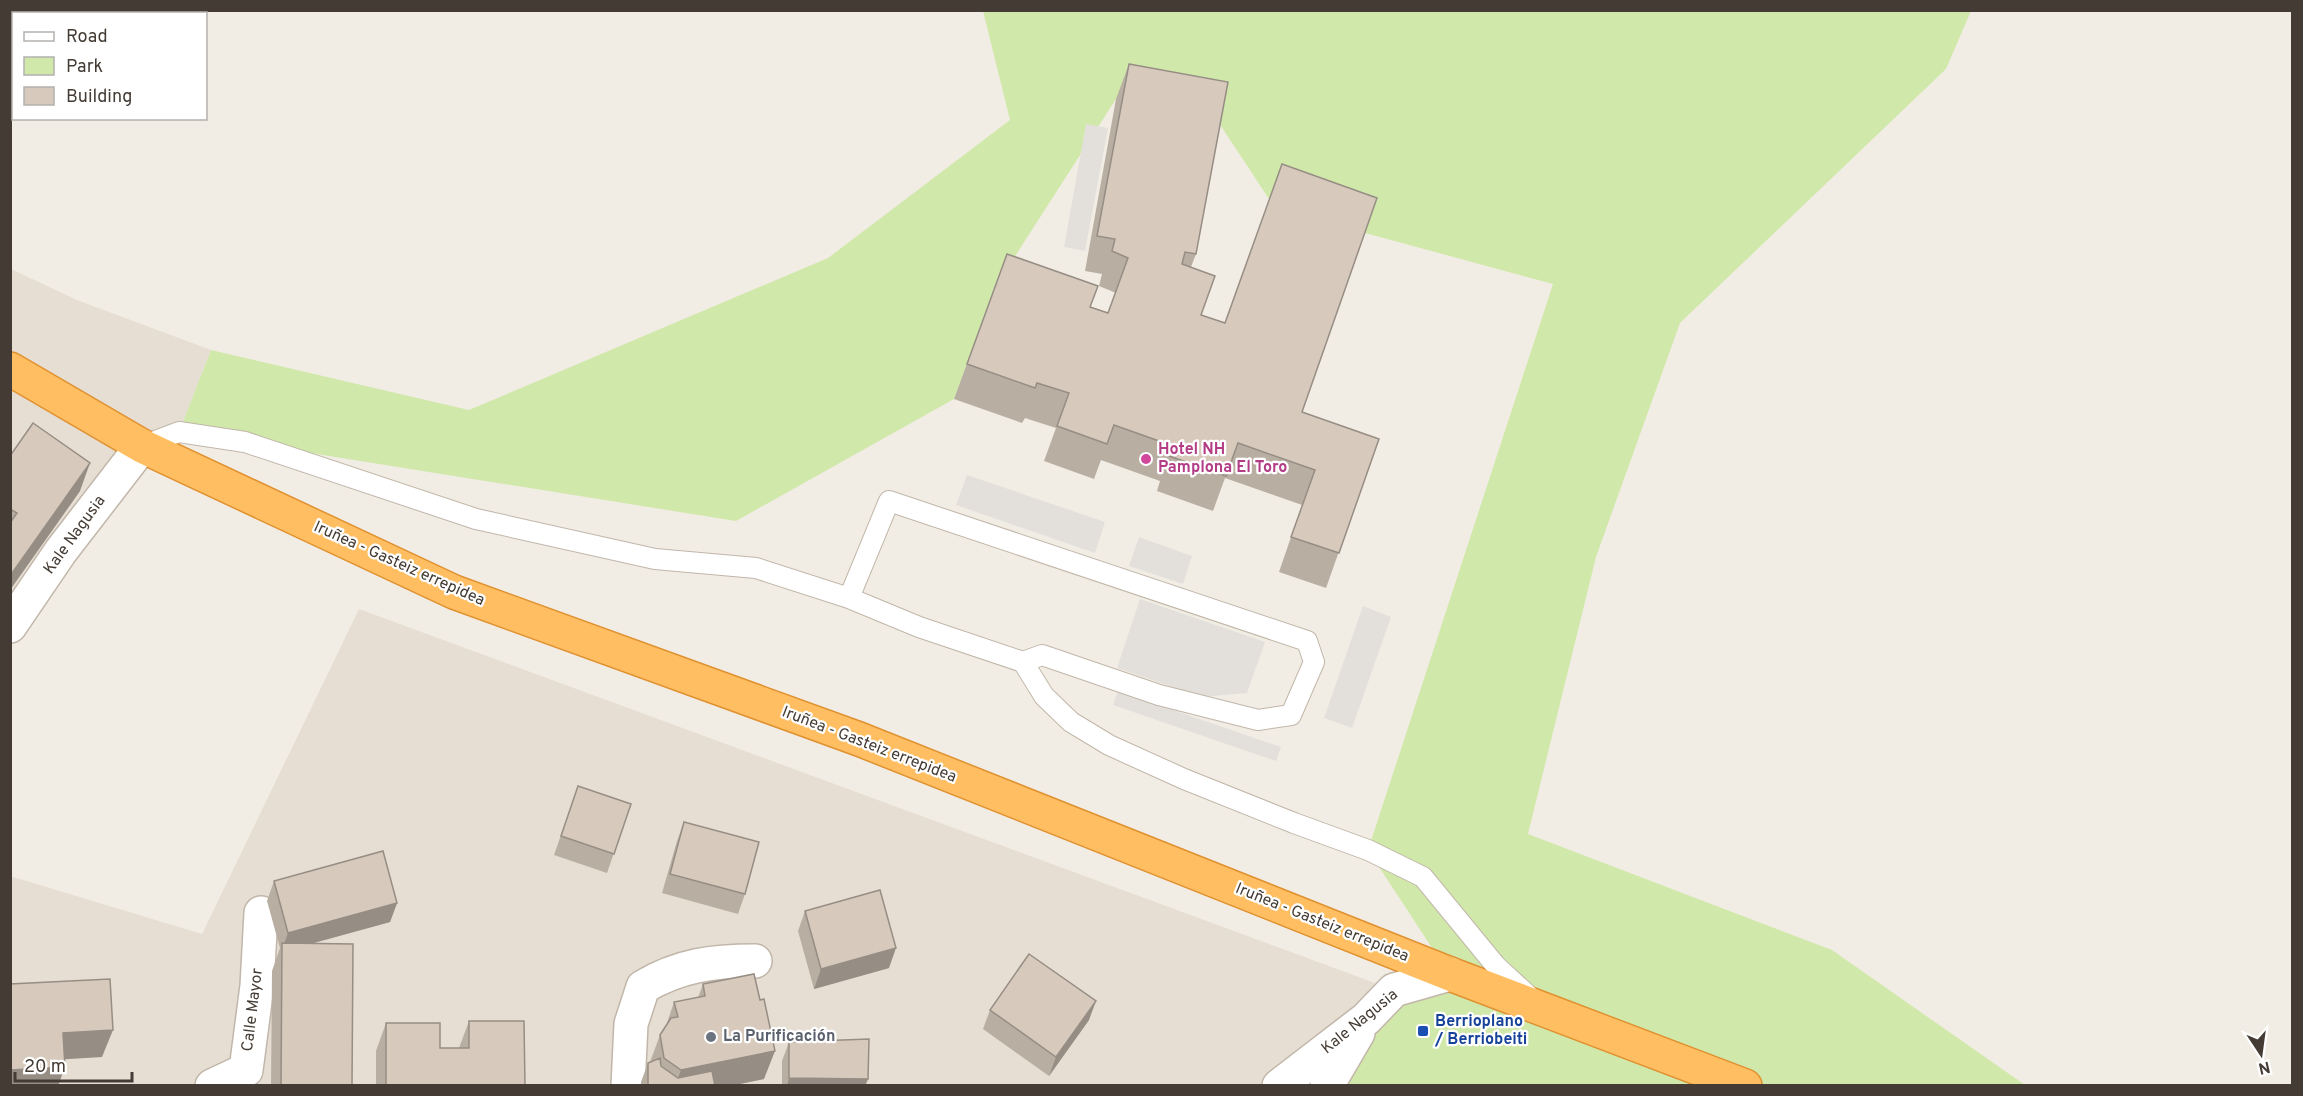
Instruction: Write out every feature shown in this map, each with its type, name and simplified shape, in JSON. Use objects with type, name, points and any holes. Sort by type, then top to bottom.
[{"type":"highway","name":"Iruñea - Gasteiz errepidea","points":[[10,369],[142,446],[454,592],[859,739],[1450,974],[1745,1086]]},
{"type":"street","name":"Kale Nagusia","points":[[10,626],[61,551],[142,446]]},
{"type":"street","name":"Calle Mayor","points":[[212,1086],[246,1070],[257,986],[261,913]]},
{"type":"street","points":[[628,1086],[631,1024],[643,987],[664,974],[716,961],[755,961]]},
{"type":"street","name":"Kale Nagusia","points":[[1279,1086],[1366,1019],[1394,990],[1450,974]]},
{"type":"street","points":[[1327,1086],[1366,1019]]},
{"type":"lane","points":[[142,446],[179,432],[245,442],[476,519],[655,559],[756,568],[849,598],[919,627],[1023,662],[1042,655],[1159,695],[1258,720],[1291,715],[1314,662],[1307,641],[889,501],[849,598]]},
{"type":"lane","points":[[1023,662],[1044,696],[1071,722],[1109,745],[1184,779],[1368,850],[1423,877],[1496,966],[1544,1010]]},
{"type":"shaded area","points":[[1086,124],[1108,128],[1085,251],[1064,247]]},
{"type":"shaded area","points":[[11,269],[77,300],[211,350],[179,432],[142,446],[11,629]]},
{"type":"shaded area","points":[[967,475],[1105,522],[1095,553],[956,505]]},
{"type":"shaded area","points":[[1139,537],[1192,556],[1183,584],[1129,566]]},
{"type":"shaded area","points":[[1140,599],[1265,642],[1247,693],[1202,697],[1117,668]]},
{"type":"shaded area","points":[[1363,606],[1391,617],[1352,728],[1324,718]]},
{"type":"shaded area","points":[[359,609],[1394,990],[1370,1085],[11,1085],[10,876],[202,934]]},
{"type":"shaded area","points":[[1118,691],[1281,747],[1276,761],[1113,705]]},
{"type":"green space","points":[[983,11],[1971,11],[1946,69],[1680,323],[1596,557],[1528,834],[1832,950],[2025,1085],[1327,1085],[1366,1019],[1449,974],[1368,850],[1553,284],[1365,233],[1269,199],[1215,117],[1116,99],[994,289],[954,399],[736,521],[179,432],[211,350],[469,410],[828,258],[1010,120]]},
{"type":"building","points":[[1129,64],[1228,82],[1196,254],[1185,252],[1182,264],[1215,276],[1201,315],[1225,323],[1282,164],[1377,198],[1302,412],[1379,439],[1339,553],[1291,537],[1315,470],[1238,443],[1226,476],[1169,456],[1173,446],[1114,425],[1107,444],[1057,426],[1069,393],[1037,383],[1035,388],[967,364],[1007,254],[1098,286],[1090,307],[1108,313],[1128,258],[1112,251],[1115,239],[1097,236]]},
{"type":"building","points":[[33,423],[90,463],[10,576],[10,523],[17,513],[10,509],[10,456]]},
{"type":"building","points":[[578,786],[631,804],[614,854],[561,836]]},
{"type":"building","points":[[684,822],[759,842],[745,894],[670,874]]},
{"type":"building","points":[[383,851],[397,903],[288,933],[274,881]]},
{"type":"building","points":[[880,890],[896,948],[821,969],[805,911]]},
{"type":"building","points":[[282,943],[353,944],[352,1086],[281,1086]]},
{"type":"building","points":[[1029,954],[1096,1001],[1056,1057],[990,1010]]},
{"type":"building","points":[[754,974],[760,1000],[764,999],[775,1051],[681,1070],[664,1058],[660,1035],[671,1018],[678,1017],[674,1002],[705,996],[703,984]]},
{"type":"building","points":[[110,979],[113,1030],[63,1033],[65,1067],[10,1070],[10,984]]},
{"type":"building","points":[[469,1021],[524,1021],[525,1086],[386,1086],[386,1023],[440,1023],[440,1048],[469,1048]]},
{"type":"building","points":[[869,1039],[868,1079],[789,1078],[789,1042]]},
{"type":"building","points":[[660,1058],[661,1066],[678,1078],[712,1071],[715,1086],[648,1086],[648,1063]]},
{"type":"place","name":"Hotel NH Pamplona El Toro","points":[[1146,459]]},
{"type":"place","name":"Berrioplano / Berriobeiti","points":[[1423,1031]]},
{"type":"place","name":"La Purificación","points":[[711,1037]]}]
